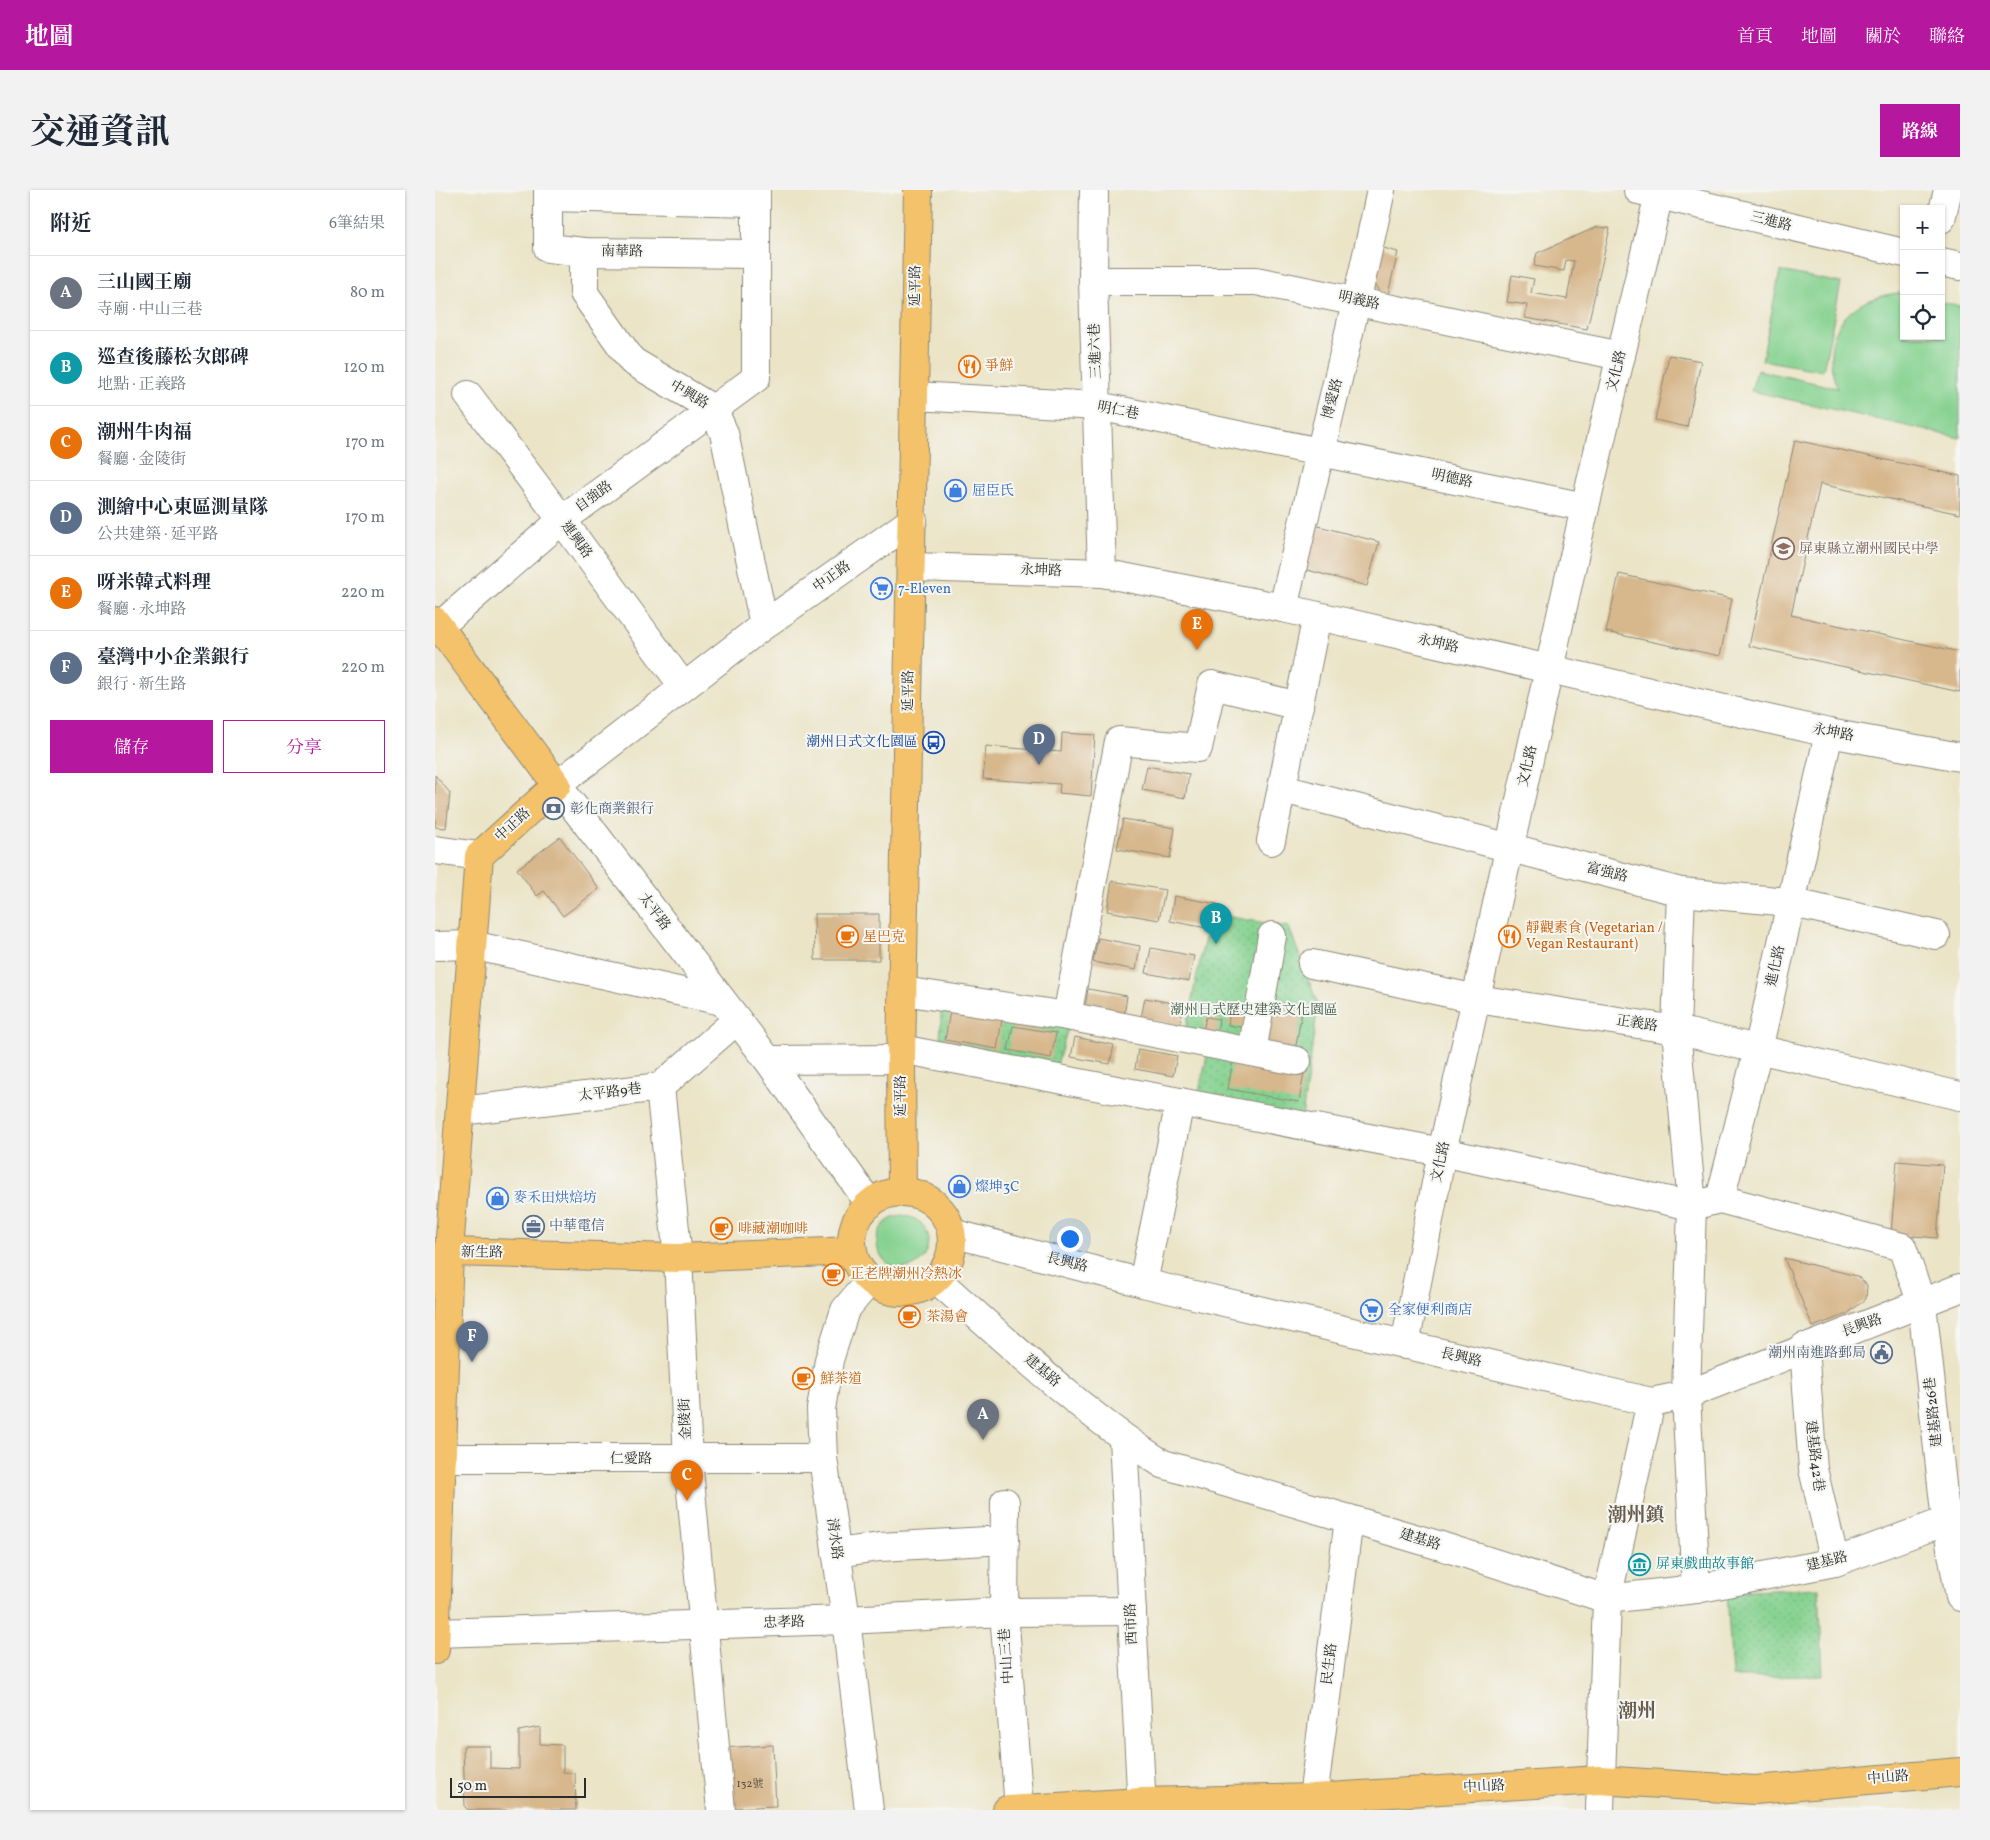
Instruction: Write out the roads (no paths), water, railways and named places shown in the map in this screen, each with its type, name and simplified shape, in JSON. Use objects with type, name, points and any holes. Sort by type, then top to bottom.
[{"type":"main road","name":"延平路","points":[[901,1192],[901,1054],[918,190]]},
{"type":"main road","name":"太平路","points":[[437,626],[557,785]]},
{"type":"main road","name":"中正路","points":[[479,856],[557,785]]},
{"type":"main road","points":[[442,1253],[459,1111],[479,856]]},
{"type":"main road","points":[[901,1192],[927,1198],[939,1207],[947,1219],[952,1233],[952,1250],[946,1266],[936,1279],[924,1287],[910,1291],[896,1291],[882,1287],[870,1280],[859,1266],[853,1251],[853,1236],[857,1221],[870,1204],[888,1194],[901,1192]]},
{"type":"main road","name":"新生路","points":[[435,1650],[437,1512],[440,1458],[442,1253],[678,1258],[853,1251]]},
{"type":"main road","name":"中山路","points":[[1013,1810],[1313,1804],[1599,1780],[1755,1790],[1960,1772]]},
{"type":"street","name":"三進六巷","points":[[1094,190],[1093,281],[1102,573]]},
{"type":"street","name":"博愛路","points":[[1283,608],[1319,452],[1358,301],[1381,190]]},
{"type":"street","points":[[1944,205],[1948,190]]},
{"type":"street","name":"三進路","points":[[1653,192],[1900,252]]},
{"type":"street","name":"文化路","points":[[1405,1345],[1442,1152],[1585,507],[1621,356],[1653,192]]},
{"type":"street","points":[[548,193],[756,196],[754,254]]},
{"type":"street","name":"南華路","points":[[548,193],[548,248],[584,252],[754,254]]},
{"type":"street","name":"中興路","points":[[584,252],[584,293],[632,362],[713,409],[725,433],[764,625]]},
{"type":"street","name":"自強路","points":[[437,626],[563,520],[755,378],[754,254]]},
{"type":"street","points":[[1945,263],[1960,266]]},
{"type":"street","name":"明義路","points":[[1093,281],[1256,281],[1621,356]]},
{"type":"street","name":"連興路","points":[[468,395],[563,520],[683,686]]},
{"type":"street","name":"明仁巷","points":[[914,396],[1098,406],[1319,452]]},
{"type":"street","name":"明德路","points":[[1319,452],[1585,507]]},
{"type":"street","name":"中正路","points":[[557,785],[764,625],[913,520]]},
{"type":"street","name":"永坤路","points":[[912,567],[1102,573],[1283,608],[1829,733],[1960,757]]},
{"type":"street","points":[[1271,841],[1283,790],[1317,616]]},
{"type":"street","points":[[1067,1016],[1119,741],[1198,748],[1212,685],[1299,706]]},
{"type":"street","name":"進化路","points":[[1720,1199],[1758,1050],[1789,902],[1829,733]]},
{"type":"street","name":"太平路","points":[[557,785],[768,1060],[870,1204]]},
{"type":"street","name":"富強路","points":[[1283,790],[1681,892],[1789,902],[1935,935]]},
{"type":"street","points":[[435,850],[479,856]]},
{"type":"street","points":[[1681,892],[1677,1030],[1692,1206],[1686,1395],[1696,1589]]},
{"type":"street","points":[[1252,1052],[1272,936]]},
{"type":"street","points":[[435,946],[472,945],[729,1011]]},
{"type":"street","name":"正義路","points":[[1312,964],[1477,999],[1677,1030],[1960,1096]]},
{"type":"street","points":[[903,991],[1067,1016],[1297,1061]]},
{"type":"street","name":"太平路9巷","points":[[459,1111],[660,1087],[729,1011]]},
{"type":"street","points":[[768,1060],[901,1054],[1181,1102],[1442,1152],[1692,1206],[1720,1199]]},
{"type":"street","name":"金陵街","points":[[660,1087],[678,1258],[688,1459],[721,1810]]},
{"type":"street","points":[[1143,1282],[1181,1102]]},
{"type":"street","name":"建基路26巷","points":[[1720,1199],[1902,1247],[1922,1304],[1953,1518],[1960,1597]]},
{"type":"street","name":"長興路","points":[[952,1233],[1143,1282],[1651,1402],[1686,1395],[1804,1347],[1922,1304],[1960,1288]]},
{"type":"street","name":"建基路","points":[[936,1279],[1027,1359],[1123,1438],[1163,1464],[1607,1599],[1696,1589],[1835,1562],[1953,1518]]},
{"type":"street","name":"清水路","points":[[869,1810],[846,1620],[823,1458],[821,1409],[829,1360],[845,1310],[870,1280]]},
{"type":"street","name":"建基路42巷","points":[[1804,1347],[1813,1469],[1835,1562]]},
{"type":"street","points":[[1600,1810],[1599,1780],[1607,1599],[1651,1402]]},
{"type":"street","name":"西市路","points":[[1123,1438],[1141,1806]]},
{"type":"street","name":"仁愛路","points":[[440,1458],[823,1458]]},
{"type":"street","name":"中山三巷","points":[[1005,1502],[1004,1612],[1013,1810]]},
{"type":"street","name":"民生路","points":[[1313,1804],[1349,1519]]},
{"type":"street","points":[[836,1553],[880,1547],[1005,1540]]},
{"type":"street","name":"忠孝路","points":[[435,1633],[846,1620],[1004,1612],[1132,1610]]},
{"type":"place","name":"爭鮮","points":[[969,366]]},
{"type":"place","name":"屈臣氏","points":[[956,491]]},
{"type":"place","name":"屏東縣立潮州國民中學","points":[[1783,549]]},
{"type":"place","name":"7-Eleven","points":[[882,589]]},
{"type":"place","name":"呀米韓式料理","points":[[1197,650]]},
{"type":"place","name":"潮州日式文化園區","points":[[934,742]]},
{"type":"place","name":"測繪中心東區測量隊","points":[[1039,765]]},
{"type":"place","name":"彰化商業銀行","points":[[554,809]]},
{"type":"place","name":"靜觀素食 (Vegetarian / Vegan Restaurant)","points":[[1510,936]]},
{"type":"place","name":"星巴克","points":[[847,937]]},
{"type":"place","name":"巡查後藤松次郎碑","points":[[1216,944]]},
{"type":"place","name":"燦坤3C","points":[[959,1187]]},
{"type":"place","name":"麥禾田烘焙坊","points":[[497,1198]]},
{"type":"place","name":"中華電信","points":[[533,1226]]},
{"type":"place","name":"啡藏潮咖啡","points":[[722,1229]]},
{"type":"place","name":"正老牌潮州冷熱冰","points":[[834,1274]]},
{"type":"place","name":"全家便利商店","points":[[1372,1310]]},
{"type":"place","name":"茶湯會","points":[[910,1317]]},
{"type":"place","name":"潮州南進路郵局","points":[[1882,1353]]},
{"type":"place","name":"臺灣中小企業銀行","points":[[472,1362]]},
{"type":"place","name":"鮮茶道","points":[[804,1379]]},
{"type":"place","name":"三山國王廟","points":[[983,1440]]},
{"type":"place","name":"潮州牛肉福","points":[[687,1501]]},
{"type":"place","name":"屏東戲曲故事館","points":[[1640,1564]]},
{"type":"district","name":"潮州鎮","points":[[1636,1516]]},
{"type":"district","name":"潮州","points":[[1637,1712]]},
{"type":"park label","name":"潮州日式歷史建築文化園區","points":[[1254,1010]]}]
